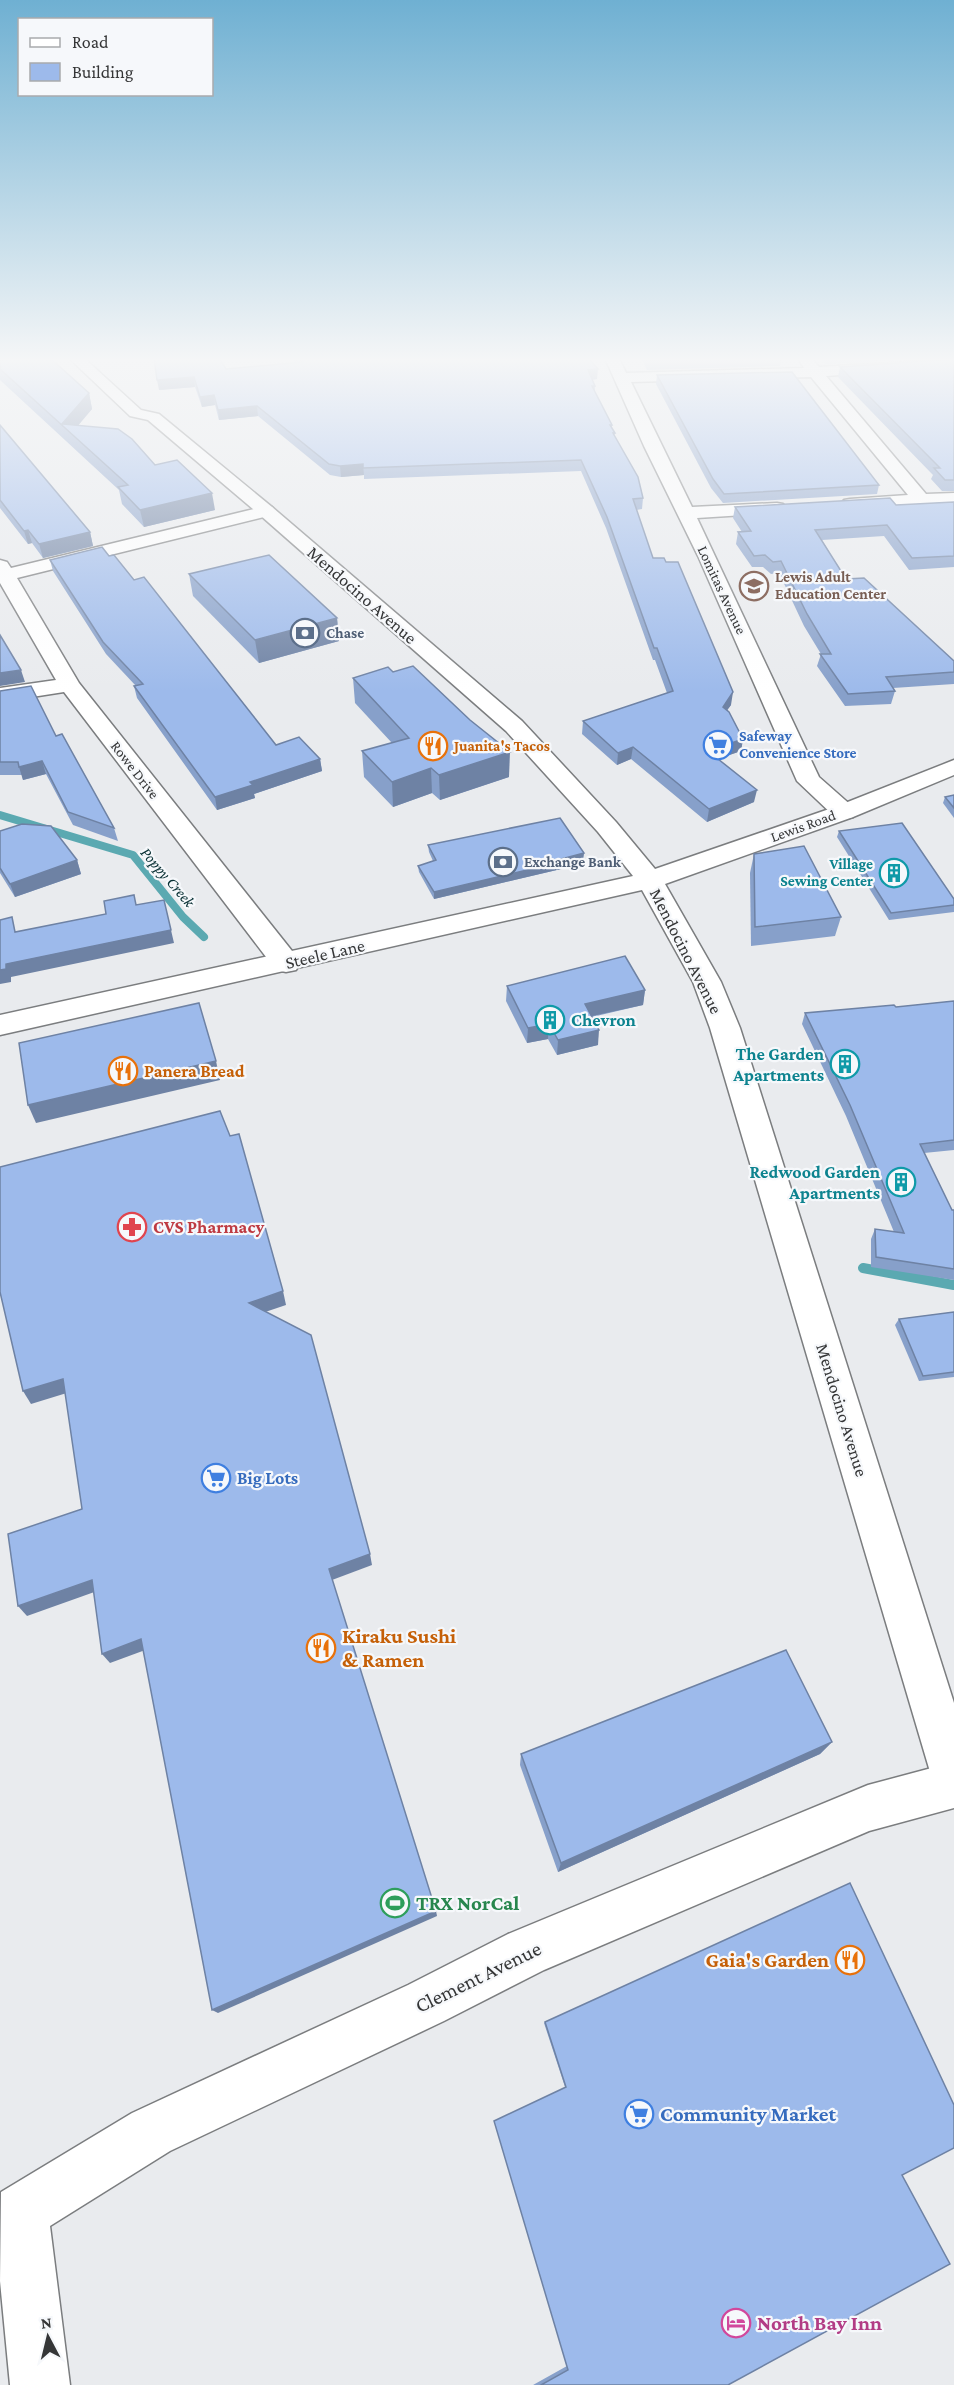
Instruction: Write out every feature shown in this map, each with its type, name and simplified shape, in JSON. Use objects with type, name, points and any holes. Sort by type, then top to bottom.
[{"type":"street","name":"Mendocino Avenue","points":[[219,469],[514,726],[607,827],[650,880],[707,982],[725,1028],[954,1775]]},
{"type":"street","name":"Lomitas Avenue","points":[[665,469],[809,781],[844,812]]},
{"type":"street","points":[[896,469],[922,501]]},
{"type":"street","points":[[828,506],[954,498]]},
{"type":"street","points":[[686,513],[792,507]]},
{"type":"street","points":[[2,572],[266,511]]},
{"type":"street","name":"Rowe Drive","points":[[2,572],[70,686],[286,963]]},
{"type":"street","points":[[0,695],[70,686]]},
{"type":"street","name":"Lewis Road","points":[[650,880],[844,812],[954,767]]},
{"type":"street","name":"Steele Lane","points":[[0,1025],[650,880]]},
{"type":"street","name":"Clement Avenue","points":[[40,2385],[21,2212],[151,2132],[426,2003],[526,1952],[868,1808],[954,1785]]},
{"type":"building","points":[[0,469],[37,469],[90,532],[39,544],[28,530],[24,531],[0,500]]},
{"type":"building","points":[[111,469],[187,469],[212,493],[140,510],[118,487],[128,485]]},
{"type":"building","points":[[585,469],[634,469],[643,498],[633,499],[653,558],[664,558],[666,562],[678,562],[733,692],[723,707],[729,712],[743,739],[708,751],[757,790],[709,809],[633,747],[618,753],[583,721],[673,691],[657,648],[654,648],[607,517]]},
{"type":"building","points":[[708,469],[867,469],[879,485],[724,494]]},
{"type":"building","points":[[935,469],[954,469],[954,480],[945,480]]},
{"type":"building","points":[[890,498],[896,505],[954,502],[954,556],[912,558],[887,525],[815,530],[846,579],[864,578],[954,661],[954,672],[886,677],[895,691],[848,694],[820,654],[831,654],[807,614],[781,561],[773,562],[765,555],[754,556],[738,532],[751,531],[735,507]]},
{"type":"building","points":[[102,547],[109,556],[114,555],[134,580],[144,577],[276,745],[299,737],[320,759],[250,782],[253,785],[215,797],[134,686],[143,684],[103,642],[50,560]]},
{"type":"building","points":[[269,555],[337,618],[255,640],[189,574]]},
{"type":"building","points":[[0,635],[21,670],[0,673]]},
{"type":"building","points":[[413,666],[470,720],[510,752],[439,775],[431,768],[392,782],[362,751],[409,738],[353,678],[388,667],[393,672]]},
{"type":"building","points":[[31,686],[56,736],[62,734],[114,828],[68,812],[42,761],[19,767],[18,762],[0,762],[0,691]]},
{"type":"building","points":[[954,795],[954,808],[945,797]]},
{"type":"building","name":"Exchange Bank","points":[[560,818],[584,853],[561,859],[561,862],[434,892],[418,866],[436,860],[428,845]]},
{"type":"building","name":"Village Sewing Center","points":[[902,823],[954,899],[954,905],[891,913],[839,831]]},
{"type":"building","points":[[22,824],[51,826],[77,860],[10,884],[0,868],[0,831]]},
{"type":"building","points":[[804,846],[841,917],[755,927],[754,854]]},
{"type":"building","points":[[134,895],[136,905],[164,900],[171,930],[6,964],[6,969],[0,970],[0,920],[12,917],[15,932],[106,914],[104,901]]},
{"type":"building","points":[[625,956],[645,990],[585,1004],[599,1030],[558,1040],[549,1024],[528,1028],[507,986]]},
{"type":"building","points":[[954,1001],[954,1140],[920,1144],[954,1210],[954,1269],[876,1257],[875,1229],[904,1233],[850,1105],[805,1013]]},
{"type":"building","name":"Panera Bread","points":[[199,1003],[216,1061],[28,1105],[19,1043]]},
{"type":"building","points":[[220,1111],[230,1136],[239,1134],[283,1291],[249,1303],[311,1335],[370,1554],[329,1569],[436,1911],[212,2010],[141,1639],[102,1654],[92,1580],[18,1606],[8,1534],[82,1509],[63,1379],[23,1391],[0,1292],[0,1167]]},
{"type":"building","points":[[954,1312],[954,1372],[923,1376],[899,1319]]},
{"type":"building","points":[[786,1650],[832,1742],[561,1863],[521,1754]]},
{"type":"building","points":[[850,1883],[954,2105],[954,2148],[902,2175],[950,2264],[728,2385],[541,2385],[568,2370],[494,2121],[566,2087],[545,2022]]},
{"type":"waterway","name":"Poppy Creek","points":[[0,815],[133,855],[183,917],[204,937]]},
{"type":"waterway","name":"Poppy Creek","points":[[863,1268],[954,1285]]},
{"type":"place","name":"Lewis Adult Education Center","points":[[754,586]]},
{"type":"place","name":"Chase","points":[[305,633]]},
{"type":"place","name":"Safeway Convenience Store","points":[[718,745]]},
{"type":"place","name":"Juanita's Tacos","points":[[433,746]]},
{"type":"place","name":"Exchange Bank","points":[[503,862]]},
{"type":"place","name":"Village Sewing Center","points":[[894,873]]},
{"type":"place","name":"Chevron","points":[[550,1020]]},
{"type":"place","name":"The Garden Apartments","points":[[845,1064]]},
{"type":"place","name":"Panera Bread","points":[[123,1071]]},
{"type":"place","name":"Redwood Garden Apartments","points":[[901,1182]]},
{"type":"place","name":"CVS Pharmacy","points":[[132,1227]]},
{"type":"place","name":"Big Lots","points":[[216,1478]]},
{"type":"place","name":"Kiraku Sushi & Ramen","points":[[321,1648]]},
{"type":"place","name":"TRX NorCal","points":[[395,1903]]},
{"type":"place","name":"Gaia's Garden","points":[[850,1960]]},
{"type":"place","name":"Community Market","points":[[639,2114]]},
{"type":"place","name":"North Bay Inn","points":[[736,2323]]}]
